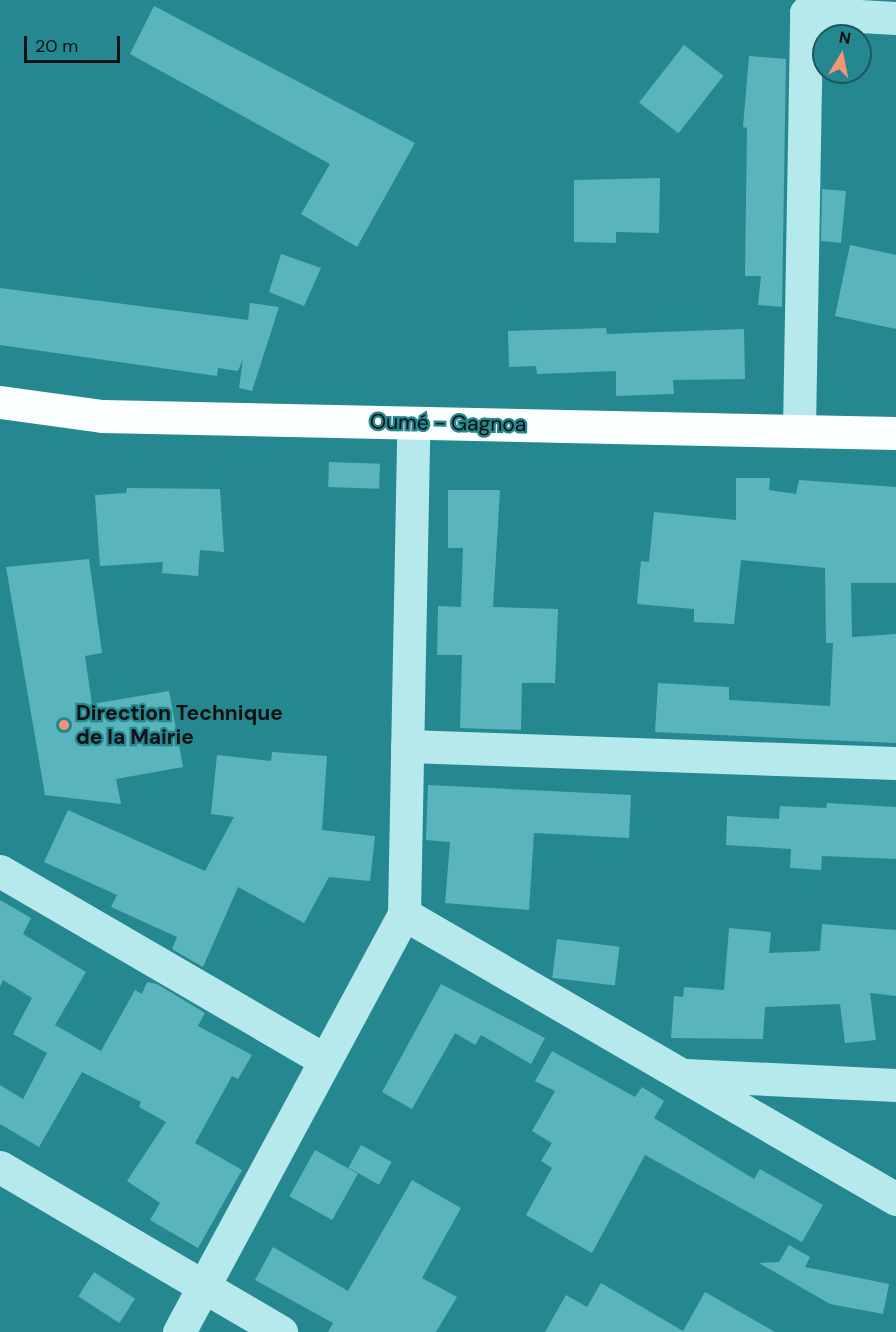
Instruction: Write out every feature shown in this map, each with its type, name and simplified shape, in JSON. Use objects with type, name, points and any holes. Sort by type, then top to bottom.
[{"type":"main road","name":"Oumé - Gagnoa","points":[[0,402],[102,416],[799,429],[896,433]]},
{"type":"street","points":[[799,429],[812,7],[896,18]]},
{"type":"street","points":[[179,1332],[404,914],[413,423]]},
{"type":"street","points":[[407,746],[896,763]]},
{"type":"street","points":[[0,871],[326,1060]]},
{"type":"street","points":[[404,914],[896,1199]]},
{"type":"street","points":[[680,1074],[896,1085]]},
{"type":"street","points":[[0,1167],[280,1332]]},
{"type":"building","points":[[154,6],[415,143],[357,247],[301,214],[330,164],[130,54]]},
{"type":"building","points":[[684,45],[723,76],[678,133],[639,103]]},
{"type":"building","points":[[749,56],[786,59],[782,307],[758,305],[761,276],[745,276],[747,128],[743,127]]},
{"type":"building","points":[[660,178],[659,233],[616,232],[616,243],[574,242],[574,180]]},
{"type":"building","points":[[822,189],[846,191],[841,243],[821,241]]},
{"type":"building","points":[[850,245],[896,255],[896,329],[835,316]]},
{"type":"building","points":[[281,254],[321,268],[304,306],[269,292]]},
{"type":"building","points":[[0,288],[248,320],[250,303],[279,307],[252,391],[239,388],[243,359],[238,371],[218,368],[217,376],[0,345]]},
{"type":"building","points":[[606,328],[607,334],[744,329],[745,379],[673,380],[674,394],[616,396],[616,371],[537,374],[536,366],[509,367],[508,331]]},
{"type":"building","points":[[329,462],[380,464],[379,489],[328,487]]},
{"type":"building","points":[[736,478],[770,478],[769,490],[796,494],[799,480],[896,487],[896,583],[851,583],[852,637],[896,634],[896,743],[655,732],[658,683],[729,687],[729,700],[830,706],[833,643],[826,643],[825,568],[741,560],[734,624],[694,622],[694,609],[637,604],[641,561],[649,562],[654,512],[736,520]]},
{"type":"building","points":[[127,488],[220,489],[224,552],[200,550],[198,576],[162,573],[163,562],[100,566],[95,495],[126,493]]},
{"type":"building","points":[[448,490],[500,490],[493,607],[558,609],[555,683],[522,683],[521,730],[460,728],[462,655],[437,655],[438,606],[461,607],[463,548],[448,548]]},
{"type":"building","name":"Direction Technique de la Mairie","points":[[89,559],[102,653],[85,656],[92,704],[169,691],[183,767],[116,779],[121,804],[45,795],[6,567]]},
{"type":"building","points":[[272,752],[327,756],[322,830],[375,836],[370,881],[329,877],[304,923],[238,887],[203,967],[172,949],[177,937],[111,907],[117,895],[44,862],[68,810],[205,871],[234,817],[211,814],[217,755],[271,761]]},
{"type":"building","points":[[428,785],[631,795],[629,838],[534,833],[529,910],[445,903],[450,842],[426,840]]},
{"type":"building","points":[[827,803],[896,807],[896,859],[822,856],[821,870],[790,868],[791,849],[726,845],[727,816],[779,819],[780,806],[826,808]]},
{"type":"building","points":[[0,900],[31,918],[23,934],[86,972],[55,1025],[101,1051],[135,990],[142,994],[147,982],[157,984],[205,1013],[198,1026],[252,1055],[238,1079],[232,1076],[195,1143],[242,1170],[198,1248],[150,1220],[160,1203],[127,1181],[166,1122],[139,1107],[141,1102],[82,1072],[39,1147],[0,1124],[0,1085],[23,1099],[47,1053],[13,1034],[32,998],[3,980],[0,987]]},
{"type":"building","points":[[822,924],[896,930],[896,996],[870,993],[876,1040],[845,1043],[840,1004],[765,1007],[763,1039],[671,1038],[674,996],[683,997],[684,987],[724,990],[729,928],[771,932],[769,953],[820,951]]},
{"type":"building","points":[[557,939],[620,947],[615,985],[552,978]]},
{"type":"building","points":[[441,984],[545,1038],[531,1064],[481,1035],[475,1045],[455,1033],[412,1109],[382,1092]]},
{"type":"building","points":[[552,1051],[635,1097],[642,1087],[664,1101],[654,1118],[754,1179],[760,1169],[823,1205],[802,1242],[645,1155],[592,1253],[526,1215],[552,1168],[541,1161],[552,1143],[532,1131],[555,1091],[535,1081]]},
{"type":"building","points":[[361,1145],[392,1162],[379,1185],[348,1168]]},
{"type":"building","points":[[315,1150],[358,1174],[332,1220],[289,1196]]},
{"type":"building","points":[[412,1180],[461,1208],[422,1278],[457,1297],[436,1332],[328,1332],[333,1323],[255,1280],[273,1247],[348,1291]]},
{"type":"building","points":[[789,1245],[810,1257],[805,1267],[889,1284],[883,1314],[830,1304],[759,1263],[779,1262]]},
{"type":"building","points":[[94,1272],[135,1299],[119,1323],[78,1296]]},
{"type":"building","points":[[601,1283],[683,1331],[705,1292],[775,1332],[545,1332],[566,1295],[587,1307]]},
{"type":"place","name":"Direction Technique de la Mairie","points":[[64,725]]}]
